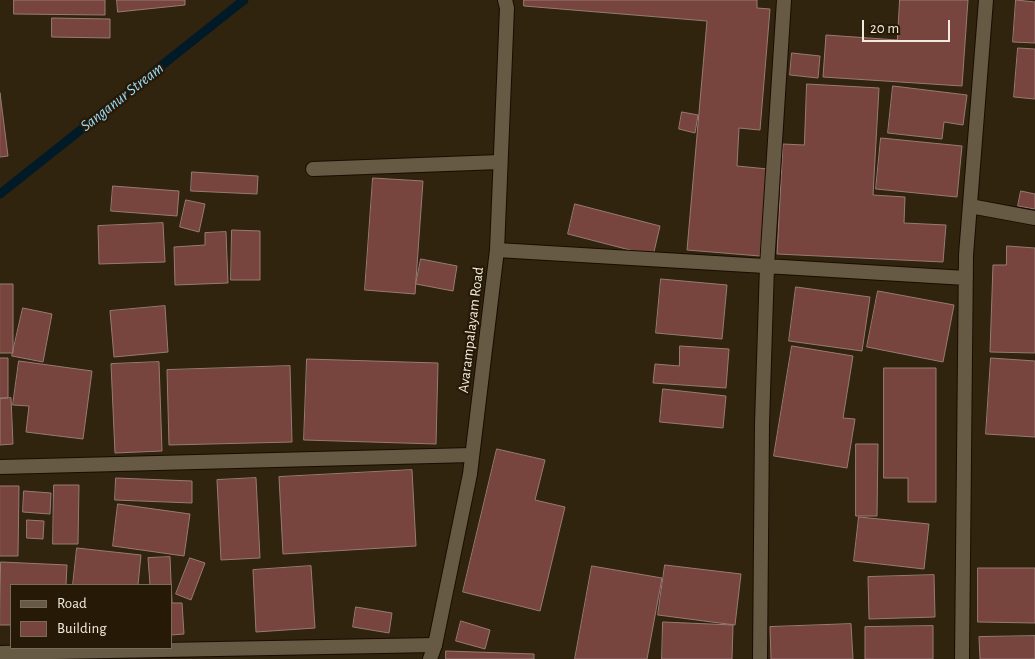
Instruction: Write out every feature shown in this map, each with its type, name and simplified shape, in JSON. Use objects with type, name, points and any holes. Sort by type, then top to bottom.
[{"type":"street","name":"Avarampalayam Road","points":[[430,659],[435,645],[472,455],[497,250],[507,8],[505,0]]},
{"type":"street","points":[[760,659],[762,424],[767,266],[784,0]]},
{"type":"street","points":[[962,659],[966,278],[986,0]]},
{"type":"street","points":[[313,169],[500,162]]},
{"type":"street","points":[[970,206],[1035,218]]},
{"type":"street","points":[[497,250],[966,278]]},
{"type":"street","points":[[0,467],[472,455]]},
{"type":"street","points":[[0,653],[435,645]]},
{"type":"building","points":[[14,0],[105,0],[105,15],[14,14]]},
{"type":"building","points":[[117,0],[185,0],[185,5],[118,12]]},
{"type":"building","points":[[524,0],[757,0],[757,8],[770,9],[760,130],[739,128],[737,166],[768,169],[760,256],[687,250],[707,21],[524,6]]},
{"type":"building","points":[[900,0],[968,0],[962,86],[823,77],[826,35],[897,40]]},
{"type":"building","points":[[1016,0],[1035,2],[1035,43],[1013,42]]},
{"type":"building","points":[[52,18],[110,19],[110,38],[52,37]]},
{"type":"building","points":[[1018,48],[1035,49],[1035,99],[1014,97]]},
{"type":"building","points":[[792,53],[820,56],[818,78],[790,75]]},
{"type":"building","points":[[807,84],[879,88],[873,195],[905,197],[904,223],[946,225],[943,262],[777,254],[783,144],[804,145]]},
{"type":"building","points":[[893,86],[967,95],[963,125],[944,122],[942,139],[888,133]]},
{"type":"building","points":[[0,93],[8,156],[0,157]]},
{"type":"building","points":[[682,112],[698,115],[695,133],[679,129]]},
{"type":"building","points":[[881,138],[962,146],[957,197],[876,189]]},
{"type":"building","points":[[192,172],[258,176],[257,194],[191,191]]},
{"type":"building","points":[[373,178],[423,181],[415,294],[365,290]]},
{"type":"building","points":[[113,186],[179,191],[177,216],[111,211]]},
{"type":"building","points":[[1021,191],[1035,194],[1035,209],[1018,206]]},
{"type":"building","points":[[186,200],[205,204],[199,232],[180,227]]},
{"type":"building","points":[[575,204],[660,226],[653,256],[568,234]]},
{"type":"building","points":[[163,223],[165,262],[99,264],[98,226]]},
{"type":"building","points":[[232,230],[260,231],[260,280],[231,280]]},
{"type":"building","points":[[226,232],[228,283],[175,285],[174,247],[205,245],[205,233]]},
{"type":"building","points":[[1007,246],[1035,248],[1035,353],[990,352],[993,265],[1006,265]]},
{"type":"building","points":[[421,259],[457,266],[453,291],[416,284]]},
{"type":"building","points":[[661,279],[727,285],[722,339],[656,333]]},
{"type":"building","points":[[0,284],[13,284],[13,353],[0,353]]},
{"type":"building","points":[[796,287],[870,297],[862,351],[789,341]]},
{"type":"building","points":[[878,291],[954,305],[943,362],[867,347]]},
{"type":"building","points":[[165,306],[168,352],[114,357],[110,311]]},
{"type":"building","points":[[23,308],[52,314],[43,362],[12,356]]},
{"type":"building","points":[[680,346],[729,349],[726,388],[653,383],[655,364],[679,366]]},
{"type":"building","points":[[792,346],[853,356],[843,418],[855,419],[847,468],[774,456]]},
{"type":"building","points":[[0,358],[8,358],[8,398],[0,398]]},
{"type":"building","points":[[991,358],[1035,361],[1035,437],[986,434]]},
{"type":"building","points":[[307,359],[438,363],[436,444],[304,440]]},
{"type":"building","points":[[19,361],[92,371],[83,439],[26,432],[29,406],[13,405]]},
{"type":"building","points":[[159,362],[162,451],[115,453],[111,364]]},
{"type":"building","points":[[290,366],[292,442],[169,445],[167,370]]},
{"type":"building","points":[[884,368],[936,368],[936,502],[908,502],[908,478],[884,478]]},
{"type":"building","points":[[663,389],[726,396],[723,428],[660,422]]},
{"type":"building","points":[[11,398],[13,444],[0,445],[0,399]]},
{"type":"building","points":[[856,444],[878,444],[877,516],[856,516]]},
{"type":"building","points":[[497,449],[545,460],[535,500],[565,507],[540,611],[463,592]]},
{"type":"building","points":[[412,470],[416,546],[283,554],[279,477]]},
{"type":"building","points":[[116,478],[192,481],[192,503],[115,500]]},
{"type":"building","points":[[256,478],[260,558],[221,560],[217,480]]},
{"type":"building","points":[[54,485],[79,485],[78,544],[53,544]]},
{"type":"building","points":[[0,486],[19,486],[18,556],[0,556]]},
{"type":"building","points":[[24,491],[51,493],[50,514],[23,512]]},
{"type":"building","points":[[118,504],[190,514],[184,556],[113,546]]},
{"type":"building","points":[[859,517],[929,524],[924,569],[854,561]]},
{"type":"building","points":[[27,520],[44,521],[43,539],[27,538]]},
{"type":"building","points":[[77,548],[141,555],[138,584],[73,584]]},
{"type":"building","points":[[170,557],[171,584],[150,584],[148,558]]},
{"type":"building","points":[[190,558],[205,563],[191,600],[176,594]]},
{"type":"building","points":[[1,562],[67,565],[66,584],[10,584],[10,625],[0,625]]},
{"type":"building","points":[[665,565],[741,574],[735,625],[658,615]]},
{"type":"building","points":[[311,566],[315,628],[256,632],[253,570]]},
{"type":"building","points":[[592,566],[662,578],[647,659],[575,659]]},
{"type":"building","points":[[978,568],[1035,568],[1035,623],[978,622]]},
{"type":"building","points":[[934,575],[935,617],[869,619],[868,577]]},
{"type":"building","points":[[172,603],[182,603],[184,634],[172,635]]},
{"type":"building","points":[[356,607],[392,613],[389,633],[353,627]]},
{"type":"building","points":[[461,621],[490,630],[485,649],[456,641]]},
{"type":"building","points":[[663,622],[733,625],[732,659],[662,659]]},
{"type":"building","points":[[851,624],[853,659],[771,659],[770,627]]},
{"type":"building","points":[[933,626],[933,659],[865,659],[865,627]]},
{"type":"building","points":[[1035,636],[1035,659],[980,659],[979,637]]},
{"type":"building","points":[[446,651],[534,654],[534,659],[446,659]]},
{"type":"waterway","name":"Sanganur Stream","points":[[0,194],[244,0]]}]
